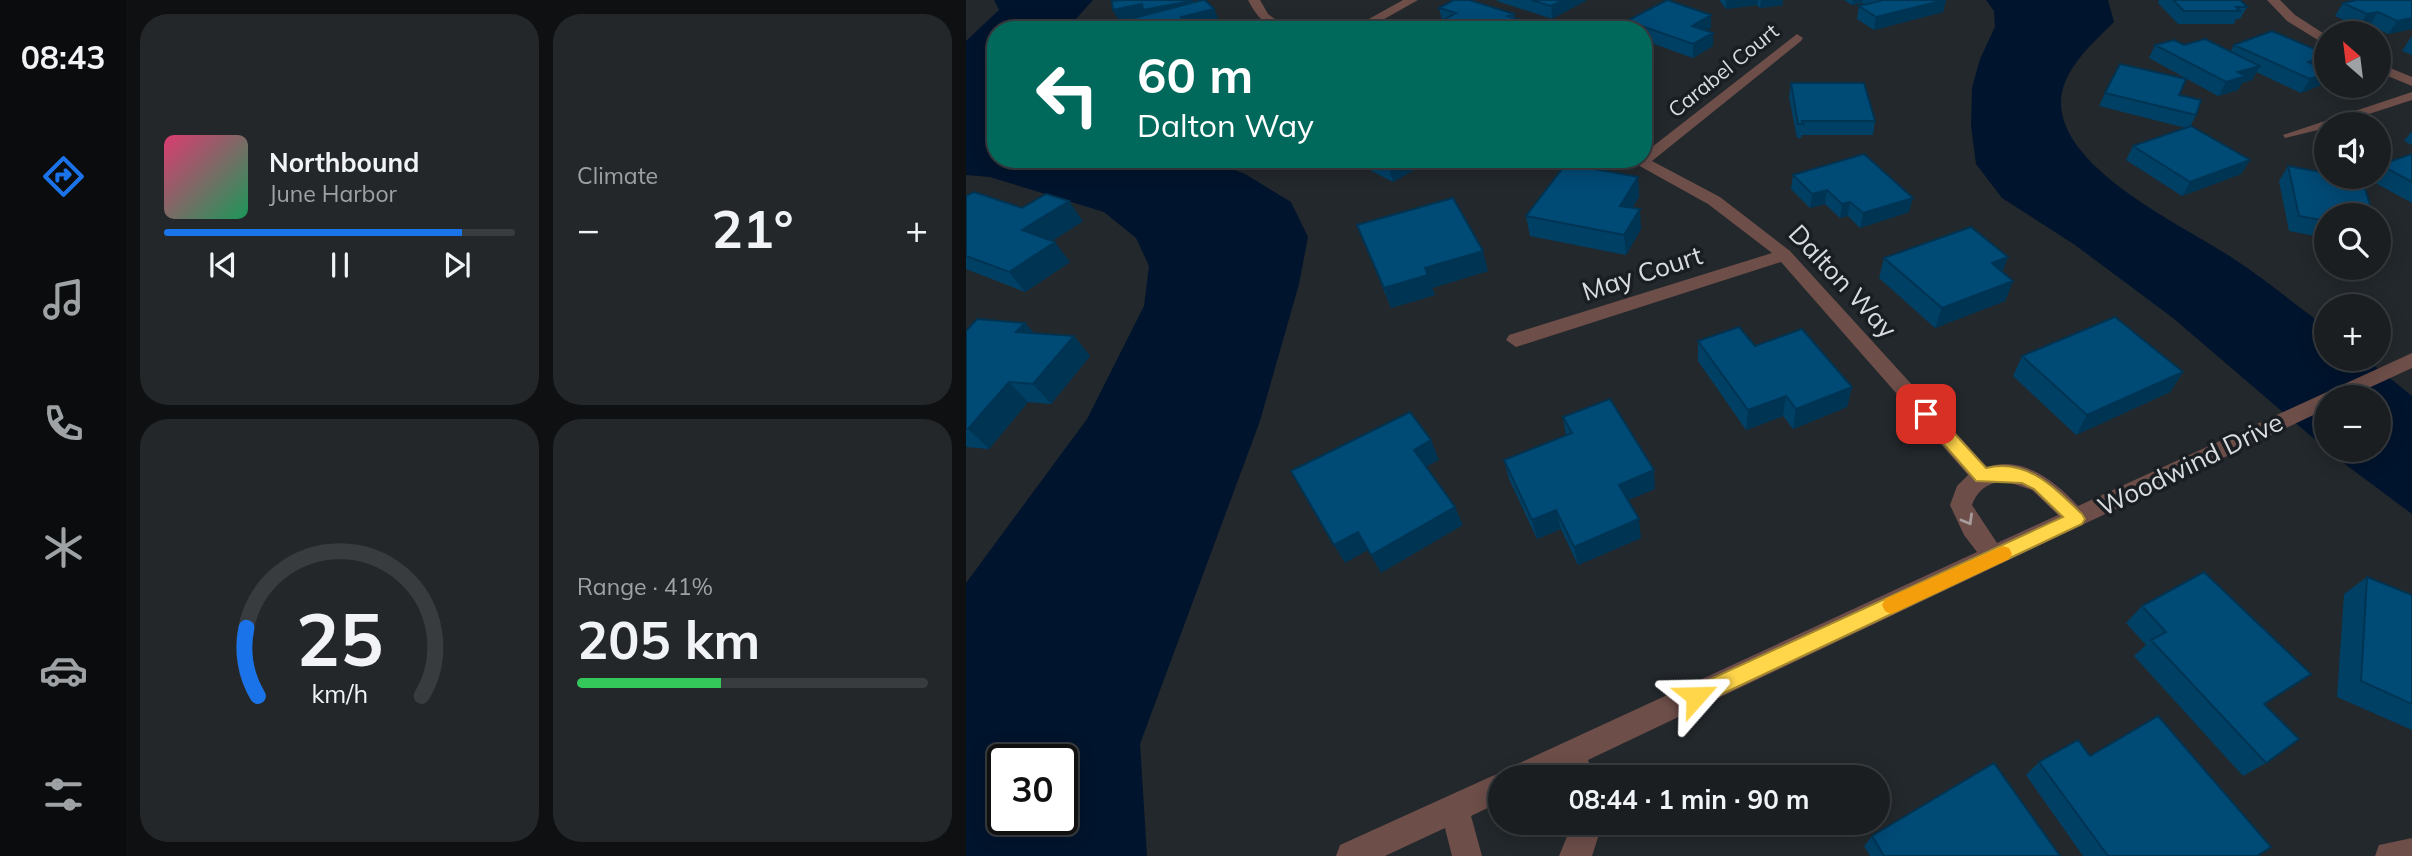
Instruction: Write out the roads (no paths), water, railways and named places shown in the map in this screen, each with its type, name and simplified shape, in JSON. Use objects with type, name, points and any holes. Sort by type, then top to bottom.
[{"type":"street","points":[[1254,0],[1263,16],[1270,21]]},
{"type":"street","points":[[1372,21],[1412,0]]},
{"type":"street","points":[[2273,0],[2291,18],[2314,33]]},
{"type":"street","name":"Carabel Court","points":[[1652,150],[1797,38]]},
{"type":"street","points":[[2391,73],[2412,82]]},
{"type":"street","points":[[2290,135],[2412,96]]},
{"type":"street","name":"Dalton Way","points":[[1652,168],[1717,200],[1740,216],[1784,255],[1982,476]]},
{"type":"street","name":"May Court","points":[[1516,340],[1784,255]]},
{"type":"street","points":[[2357,385],[2412,360]]},
{"type":"street","name":"Woodwind Drive","points":[[1576,765],[1994,557],[2314,405]]},
{"type":"street","points":[[1994,557],[1972,528],[1961,505],[1966,488],[1982,476],[1995,473],[2025,477],[2040,484],[2076,519]]},
{"type":"street","points":[[1351,856],[1488,792]]},
{"type":"street","points":[[1454,808],[1467,856]]},
{"type":"street","points":[[1574,856],[1585,835]]},
{"type":"street","points":[[2390,856],[2412,853]]},
{"type":"water","points":[[994,0],[1093,0],[1074,21],[987,21],[999,10]]},
{"type":"water","points":[[1986,0],[2108,0],[2114,22],[2079,59],[2062,93],[2061,105],[2067,129],[2082,152],[2130,194],[2243,265],[2314,318],[2314,371],[2381,371],[2412,396],[2412,514],[2342,462],[2391,462],[2391,385],[2314,385],[2314,439],[2173,318],[2075,245],[2002,198],[1976,164],[1971,126],[1972,88],[1980,59],[1995,27],[1994,11]]},
{"type":"water","points":[[987,21],[987,168],[1229,168],[1245,174],[1291,202],[1308,237],[1299,284],[1260,421],[1140,744],[1147,856],[966,856],[966,583],[1087,419],[1144,306],[1149,266],[1136,238],[1104,212],[990,177],[966,175],[966,41]]}]
